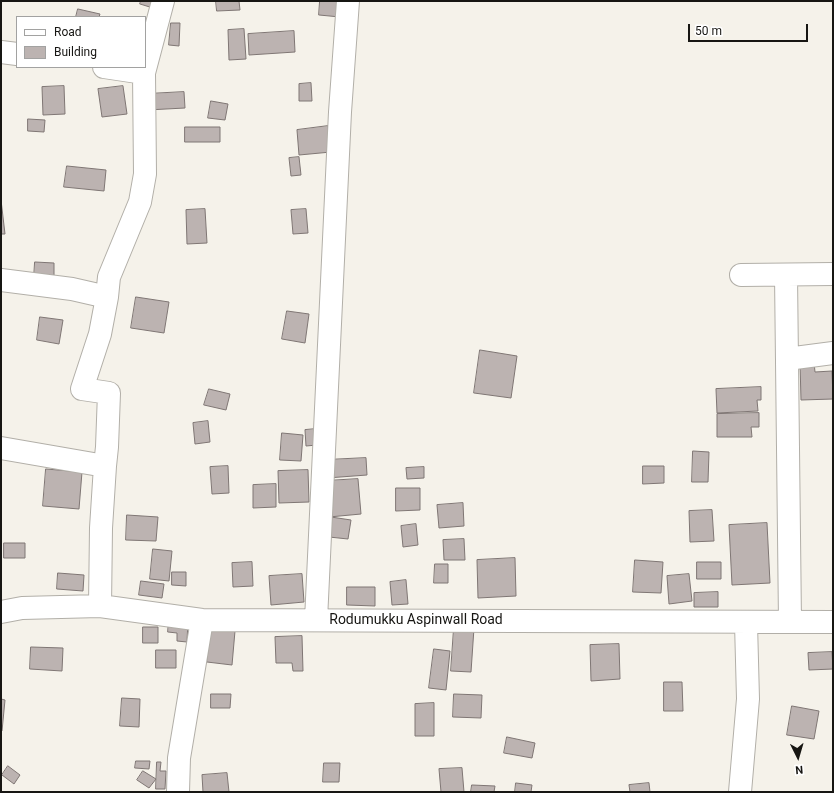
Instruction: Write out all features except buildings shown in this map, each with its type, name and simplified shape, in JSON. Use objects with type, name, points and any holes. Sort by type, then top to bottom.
[{"type":"street","points":[[146,65],[163,1]]},
{"type":"street","points":[[316,620],[340,112],[348,1]]},
{"type":"street","points":[[1,52],[16,54]]},
{"type":"street","points":[[111,68],[144,73]]},
{"type":"street","points":[[100,606],[101,528],[109,393],[82,389],[100,334],[109,277],[140,202],[145,174],[144,73],[145,68]]},
{"type":"street","points":[[741,275],[833,274]]},
{"type":"street","points":[[786,275],[790,622]]},
{"type":"street","points":[[1,280],[72,289],[107,297]]},
{"type":"street","points":[[787,359],[833,353]]},
{"type":"street","points":[[1,448],[105,466]]},
{"type":"street","name":"Rodumukku Aspinwall Road","points":[[1,612],[22,608],[100,606],[202,620],[833,622]]},
{"type":"street","points":[[178,792],[179,758],[202,620]]},
{"type":"street","points":[[740,792],[748,699],[746,622]]}]
